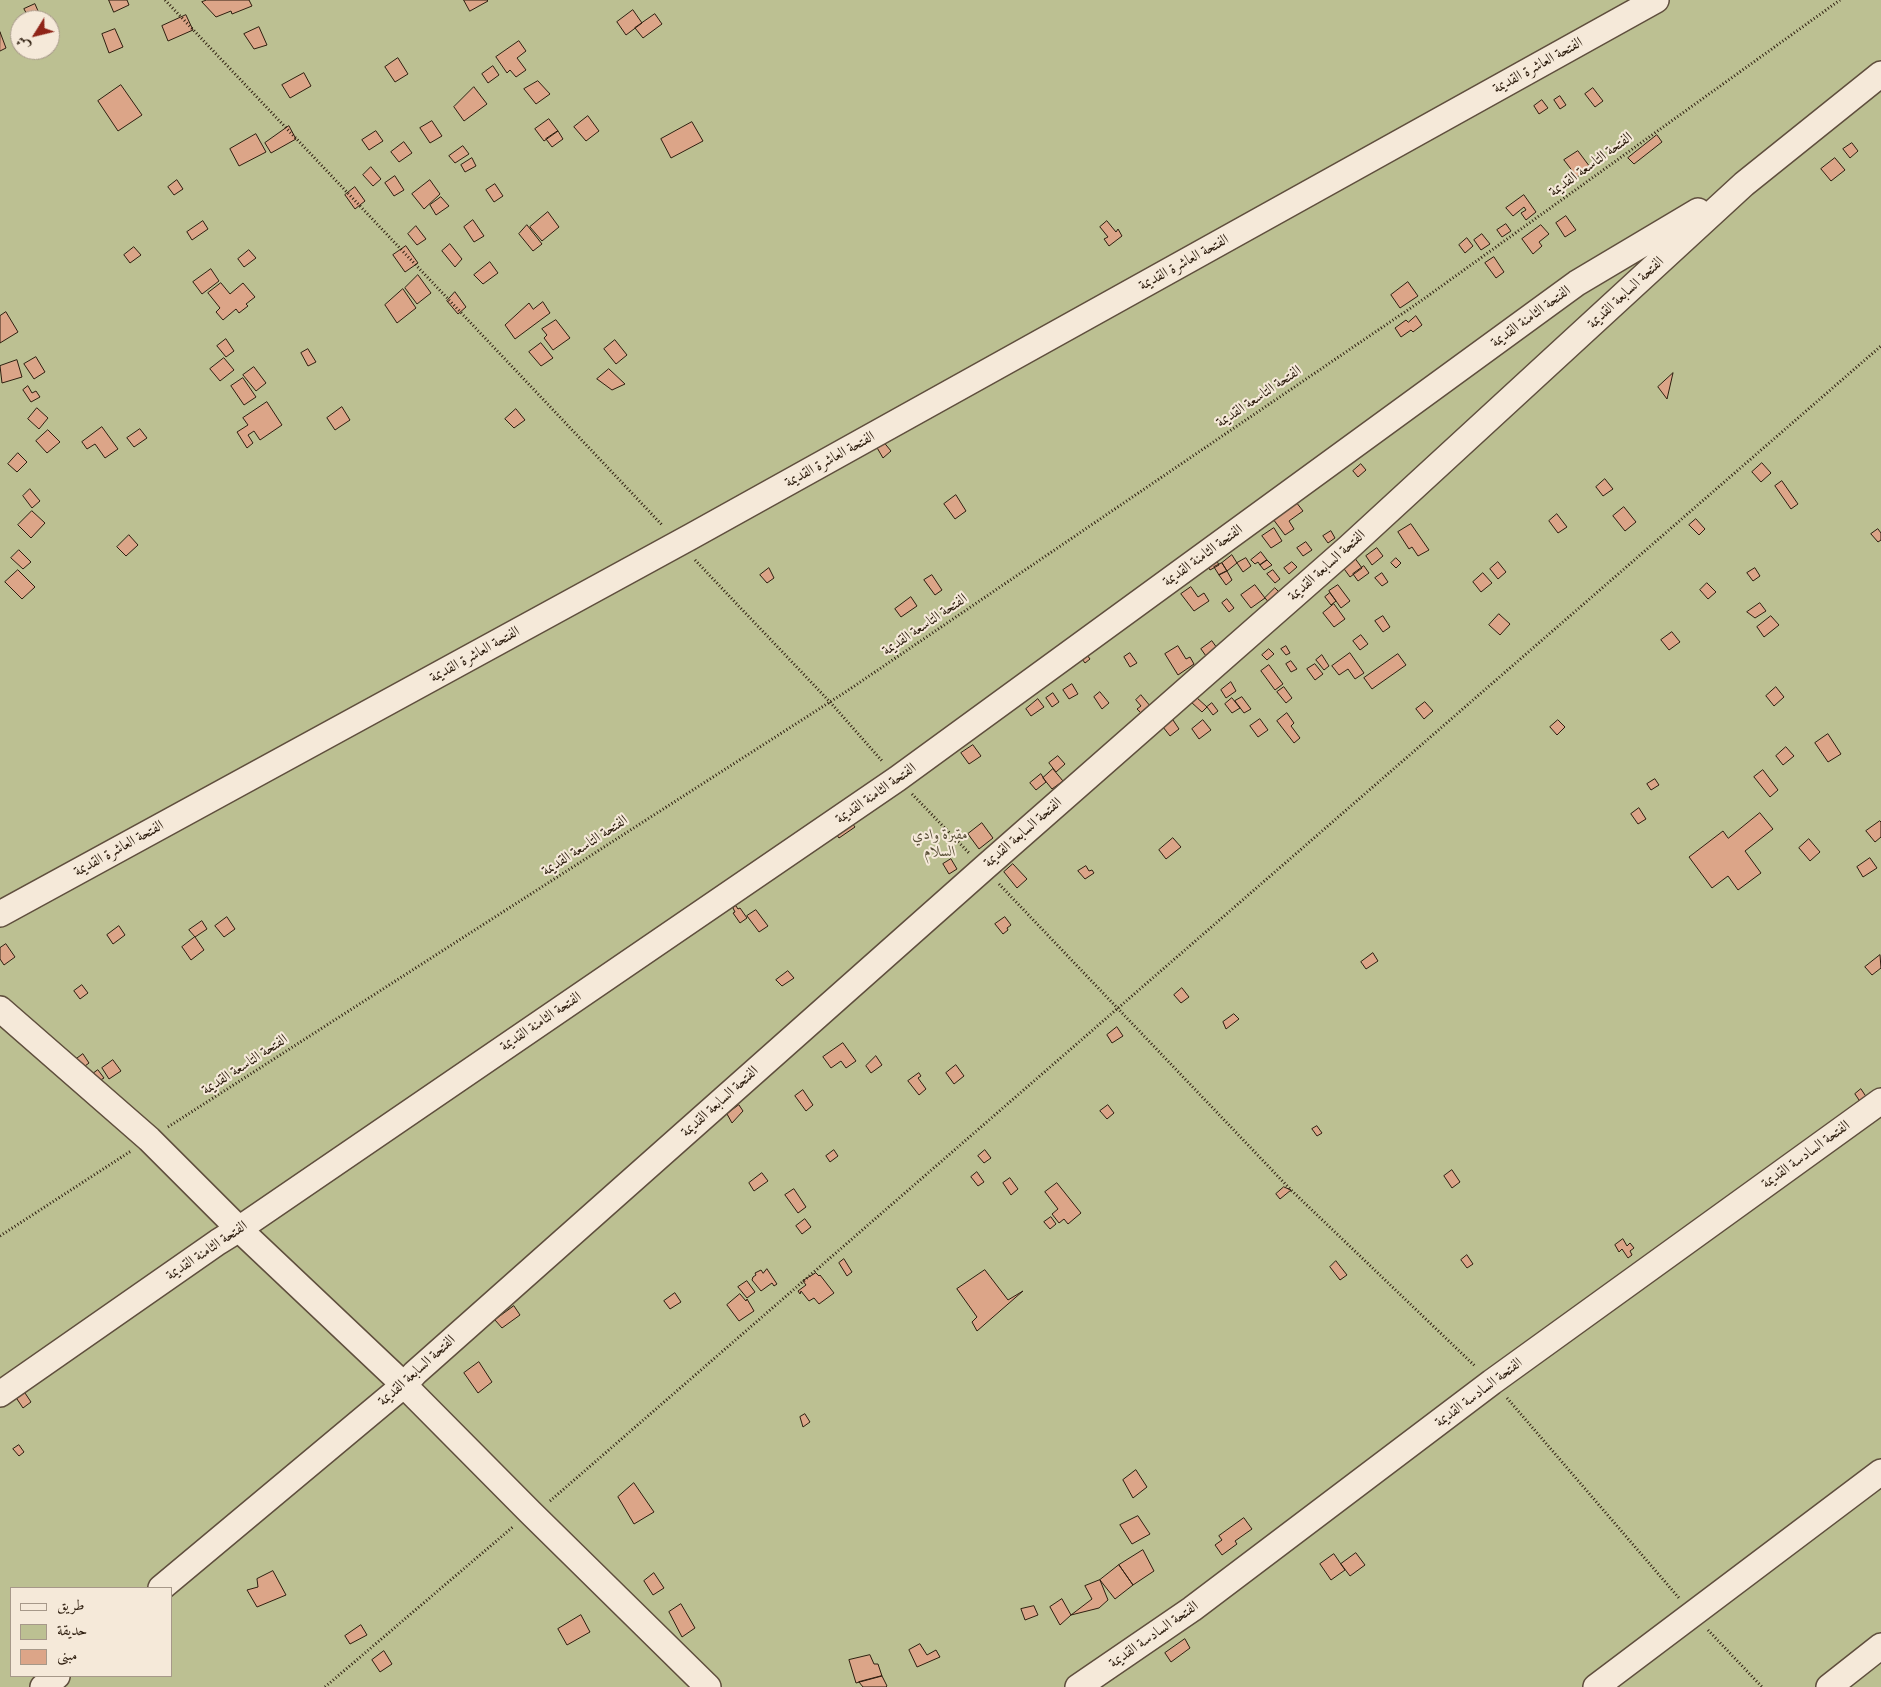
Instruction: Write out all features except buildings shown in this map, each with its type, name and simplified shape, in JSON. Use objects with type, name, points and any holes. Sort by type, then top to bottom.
[{"type":"street","name":"الفتحة العاشرة القديمة","points":[[0,914],[679,543],[1656,0]]},
{"type":"street","name":"الفتحة السابعة القديمة","points":[[162,1587],[404,1385],[415,1373],[984,868],[1348,549],[1744,184],[1881,74]]},
{"type":"street","name":"الفتحة الثامنة القديمة","points":[[0,1394],[218,1242],[897,779],[1578,283],[1744,184]]},
{"type":"street","points":[[0,1009],[150,1139],[239,1229],[404,1385],[708,1687]]},
{"type":"street","name":"الفتحة السادسة القديمة","points":[[1078,1687],[1192,1609],[1492,1382],[1881,1101]]},
{"type":"street","points":[[1596,1687],[1881,1472]]},
{"type":"street","points":[[1829,1687],[1881,1646]]},
{"type":"street","points":[[43,1687],[55,1677]]},
{"type":"path","points":[[165,0],[830,702],[897,779],[1291,1190],[1492,1382],[1693,1614],[1762,1687]]},
{"type":"path","name":"الفتحة التاسعة القديمة","points":[[0,1236],[830,702],[1418,303],[1840,0]]},
{"type":"path","points":[[325,1687],[530,1512],[535,1514],[1881,346]]},
{"type":"green space","name":"مقبرة وادي السلام","points":[[0,0],[1881,0],[1881,1687],[0,1687]]}]
